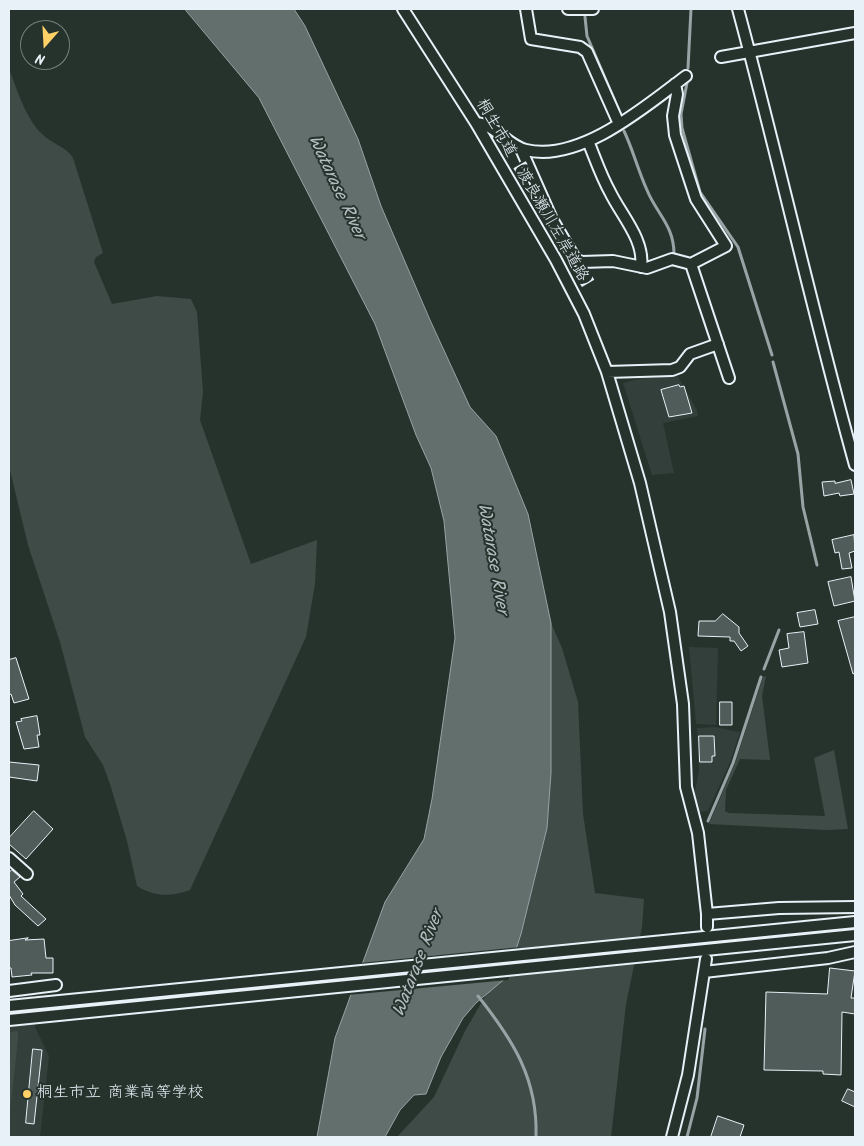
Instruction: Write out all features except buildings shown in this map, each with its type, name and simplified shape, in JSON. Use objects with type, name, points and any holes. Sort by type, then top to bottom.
[{"type":"street","name":"桐生市道【渡良瀬川左岸道路】","points":[[403,9],[476,123],[556,260],[584,314],[607,372],[640,483],[670,612],[681,687],[686,788],[698,833],[707,927]]},
{"type":"street","points":[[526,9],[531,39],[580,46],[587,52],[619,124]]},
{"type":"street","points":[[568,9],[593,9]]},
{"type":"street","points":[[738,9],[794,224],[820,339],[855,465]]},
{"type":"street","points":[[721,57],[855,33]]},
{"type":"street","points":[[476,123],[487,126],[522,149],[553,151],[588,141],[619,124],[686,76]]},
{"type":"street","points":[[522,149],[552,219],[573,257],[582,262],[613,261],[641,267],[654,267],[672,259],[691,264],[726,246],[696,199],[675,136],[673,116],[677,94],[675,84]]},
{"type":"street","points":[[588,141],[607,186],[635,237],[642,257],[641,267]]},
{"type":"street","points":[[691,264],[729,378]]},
{"type":"street","points":[[607,372],[672,370],[680,367],[690,354],[718,344]]},
{"type":"street","points":[[9,858],[27,874]]},
{"type":"street","points":[[707,914],[780,908],[855,907]]},
{"type":"street","points":[[9,1006],[855,922]]},
{"type":"street","points":[[9,1020],[855,934]]},
{"type":"street","points":[[704,972],[828,958],[855,952]]},
{"type":"street","points":[[672,1137],[688,1075],[706,959]]},
{"type":"street","points":[[9,991],[56,985]]},
{"type":"shaded area","points":[[9,69],[31,121],[47,138],[67,151],[73,158],[103,253],[96,257],[94,262],[112,304],[157,296],[191,299],[197,312],[203,392],[200,420],[251,564],[317,540],[315,584],[306,637],[190,890],[176,894],[157,894],[137,886],[127,841],[110,784],[103,765],[85,737],[60,642],[28,545],[9,466]]},
{"type":"shaded area","points":[[642,375],[677,375],[697,410],[698,416],[663,423],[674,473],[652,475],[623,383],[642,378]]},
{"type":"shaded area","points":[[551,623],[562,648],[578,702],[583,814],[595,893],[644,899],[642,927],[626,1004],[611,1137],[397,1137],[434,1097],[465,1031],[521,934],[547,828],[551,773]]},
{"type":"shaded area","points":[[689,647],[718,648],[716,725],[696,724]]},
{"type":"shaded area","points":[[766,676],[762,696],[770,760],[740,759],[726,790],[725,811],[729,813],[825,816],[814,758],[834,750],[848,829],[826,830],[709,824],[735,763],[763,677]]},
{"type":"shaded area","points":[[714,727],[740,732],[730,762],[708,811],[698,812],[694,796],[699,771],[697,728]]},
{"type":"shaded area","name":"桐生市立 商業高等学校","points":[[32,996],[35,1027],[49,1056],[40,1137],[9,1137],[9,999]]},
{"type":"shaded area","points":[[18,1031],[18,1039],[9,1120],[9,1032]]},
{"type":"water","name":"Watarase River","points":[[185,9],[294,9],[305,26],[358,139],[381,206],[470,407],[496,436],[528,514],[551,623],[551,773],[547,828],[521,934],[507,977],[476,1003],[463,1018],[441,1057],[426,1094],[414,1095],[400,1110],[385,1137],[317,1137],[335,1038],[385,902],[424,839],[432,799],[455,638],[444,521],[431,468],[416,435],[375,324],[259,98]]},
{"type":"pier","points":[[520,947],[508,980],[348,995],[360,963]]},
{"type":"waterway","points":[[688,68],[691,9]]},
{"type":"waterway","points":[[585,17],[587,36],[621,115]]},
{"type":"waterway","points":[[687,83],[681,114],[682,128],[700,192],[738,247],[772,355]]},
{"type":"waterway","points":[[624,131],[647,190],[668,227],[674,254]]},
{"type":"waterway","points":[[773,362],[798,454],[803,507],[817,565]]},
{"type":"waterway","points":[[764,669],[779,630]]},
{"type":"waterway","points":[[708,821],[733,763],[761,677]]},
{"type":"waterway","points":[[478,996],[502,1028],[521,1061],[528,1078],[536,1116],[536,1137]]},
{"type":"waterway","points":[[687,1137],[697,1098],[705,1029]]},
{"type":"place","name":"桐生市立 商業高等学校","points":[[27,1094]]}]
